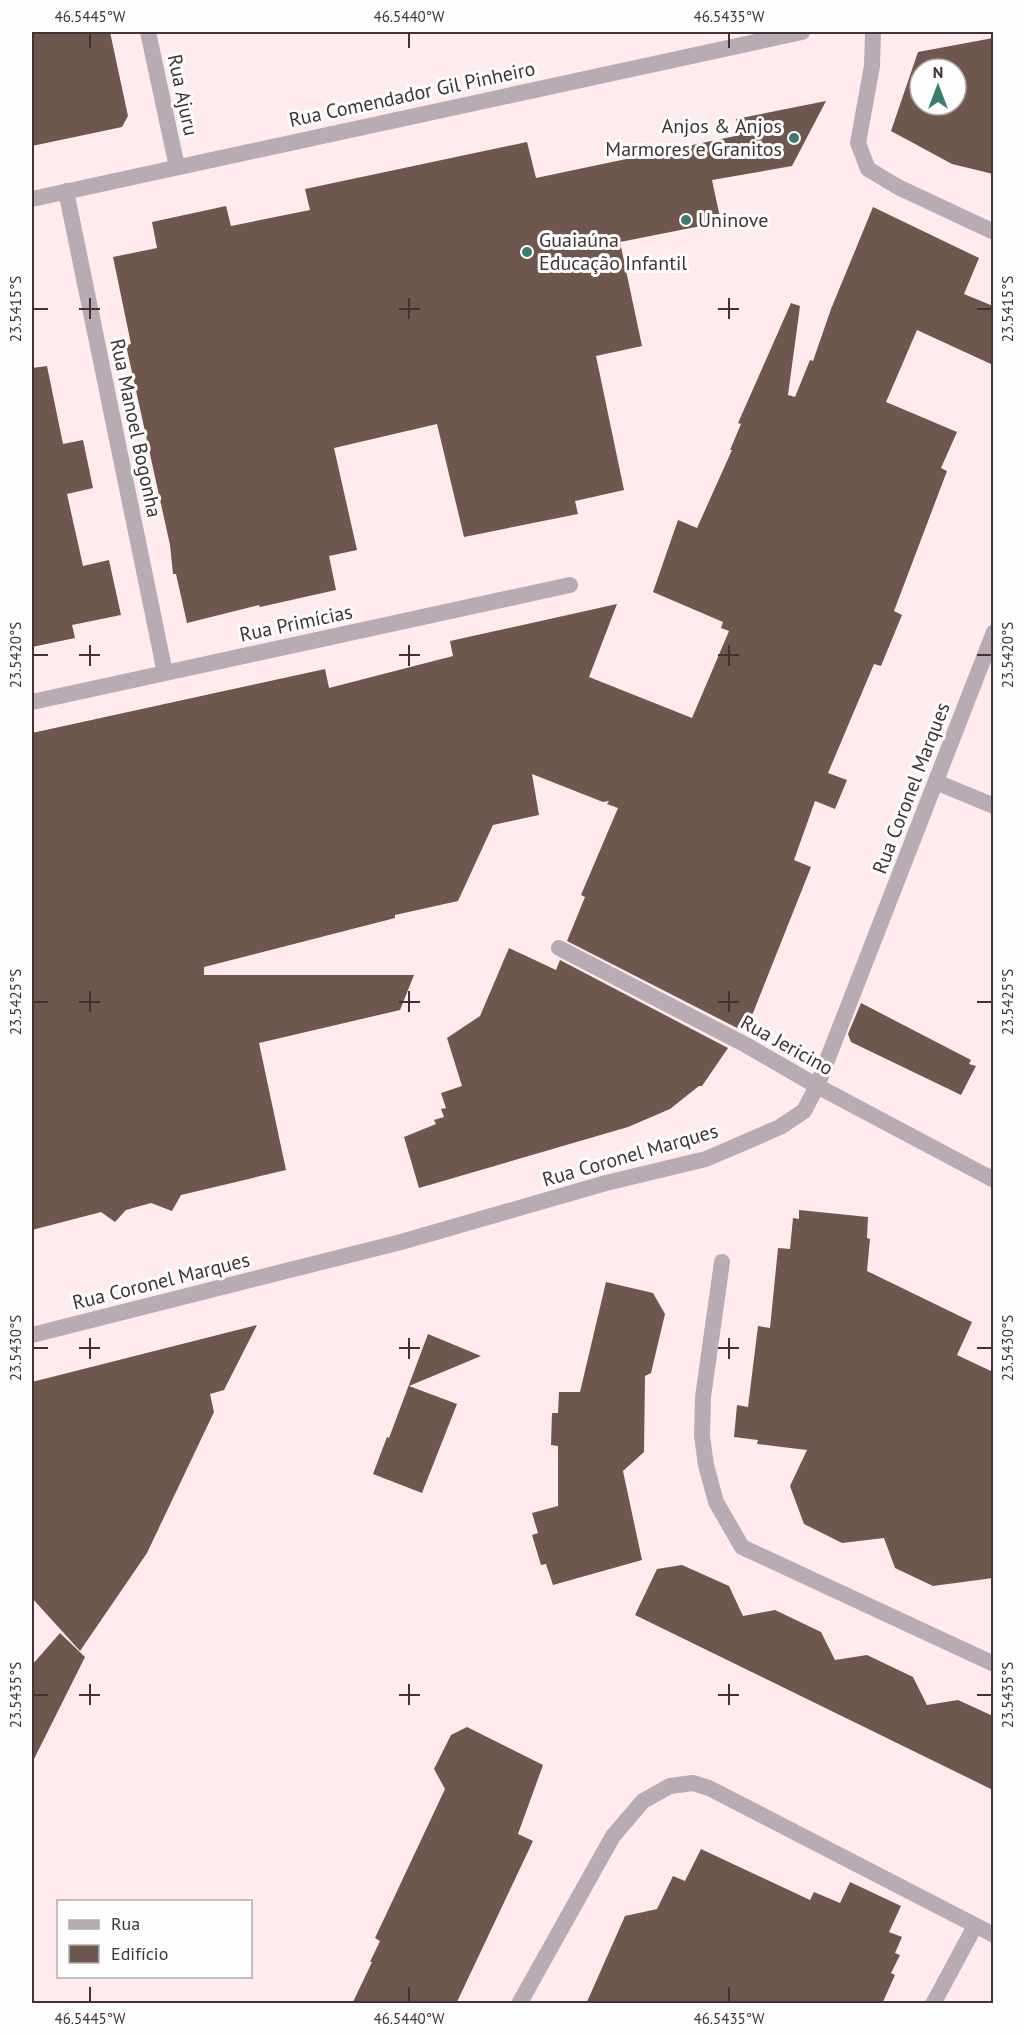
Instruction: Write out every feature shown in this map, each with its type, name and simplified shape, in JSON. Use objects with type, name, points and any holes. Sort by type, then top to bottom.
[{"type":"street","name":"Rua Ajuru","points":[[148,32],[177,167]]},
{"type":"street","name":"Rua Comendador Gil Pinheiro","points":[[32,199],[802,32]]},
{"type":"street","points":[[873,32],[872,66],[858,142],[868,169],[898,187],[993,232]]},
{"type":"street","name":"Rua Manoel Bogonha","points":[[66,191],[165,673]]},
{"type":"street","name":"Rua Primícias","points":[[32,702],[570,585]]},
{"type":"street","name":"Rua Coronel Marques","points":[[32,1335],[401,1242],[606,1183],[706,1159],[780,1127],[804,1111],[817,1086],[993,632]]},
{"type":"street","points":[[936,782],[993,806]]},
{"type":"street","name":"Rua Jericino","points":[[559,948],[746,1045],[817,1086],[993,1180]]},
{"type":"street","points":[[722,1262],[703,1397],[702,1436],[706,1466],[716,1502],[742,1546],[993,1664]]},
{"type":"street","points":[[519,2004],[613,1836],[643,1801],[670,1786],[693,1783],[709,1788],[993,1935]]},
{"type":"street","points":[[933,2004],[975,1926]]},
{"type":"building","points":[[32,32],[110,32],[128,116],[122,127],[32,146]]},
{"type":"building","points":[[993,38],[993,174],[952,164],[891,131],[908,81],[908,117],[968,117],[968,57],[916,57],[918,52]]},
{"type":"building","points":[[826,101],[792,166],[712,180],[721,222],[620,242],[642,346],[596,356],[624,490],[575,501],[578,514],[464,537],[437,424],[334,448],[357,550],[329,556],[336,590],[260,607],[259,605],[187,623],[176,574],[173,574],[170,545],[126,345],[131,344],[113,257],[157,248],[152,222],[226,206],[231,226],[310,210],[305,189],[527,142],[536,178],[740,135],[736,119]]},
{"type":"building","points":[[873,207],[979,258],[964,294],[993,306],[993,365],[917,330],[886,402],[957,432],[941,468],[947,471],[894,611],[902,615],[881,666],[874,664],[828,773],[847,780],[835,809],[815,801],[794,860],[811,867],[753,1013],[741,1030],[567,941],[585,897],[581,895],[618,808],[607,804],[609,801],[603,802],[532,774],[539,815],[493,825],[458,901],[395,915],[395,918],[204,967],[204,975],[414,975],[400,1010],[259,1043],[286,1170],[181,1195],[172,1211],[151,1203],[126,1210],[115,1222],[101,1212],[32,1230],[32,733],[325,669],[329,688],[453,656],[450,641],[617,604],[589,677],[692,718],[729,631],[721,628],[723,622],[653,592],[678,520],[697,528],[732,450],[730,450],[741,424],[738,423],[791,303],[800,306],[788,395],[795,397],[810,360],[813,361],[831,309]]},
{"type":"building","points":[[47,366],[63,444],[83,440],[93,488],[67,494],[83,566],[109,560],[121,615],[72,625],[75,638],[32,647],[32,368]]},
{"type":"building","points":[[509,948],[556,970],[560,960],[728,1048],[702,1086],[670,1109],[628,1127],[419,1188],[404,1137],[436,1124],[434,1120],[444,1117],[441,1109],[446,1108],[441,1093],[462,1086],[447,1038],[480,1016]]},
{"type":"building","points":[[861,1003],[971,1060],[969,1064],[976,1066],[961,1095],[851,1042],[848,1034]]},
{"type":"building","points":[[799,1210],[868,1217],[867,1238],[870,1239],[867,1271],[972,1322],[957,1355],[993,1372],[993,1578],[933,1586],[895,1568],[884,1538],[842,1543],[804,1524],[790,1486],[807,1450],[757,1444],[758,1440],[734,1437],[737,1405],[748,1407],[758,1326],[770,1328],[778,1248],[790,1249],[793,1218],[799,1219]]},
{"type":"building","points":[[606,1282],[653,1293],[665,1314],[651,1373],[645,1376],[644,1452],[623,1471],[642,1560],[553,1585],[546,1564],[541,1565],[532,1535],[538,1533],[532,1513],[558,1506],[558,1446],[551,1445],[552,1413],[558,1413],[559,1392],[580,1392]]},
{"type":"building","points":[[257,1325],[224,1390],[210,1394],[214,1412],[147,1553],[80,1651],[32,1598],[32,1382]]},
{"type":"building","points":[[428,1334],[481,1356],[409,1386],[457,1404],[422,1493],[373,1474]]},
{"type":"building","points":[[682,1565],[729,1586],[743,1616],[775,1610],[821,1632],[835,1660],[867,1655],[913,1677],[927,1705],[958,1700],[993,1716],[993,1790],[635,1615],[657,1569]]},
{"type":"building","points":[[60,1633],[85,1657],[32,1763],[32,1665]]},
{"type":"building","points":[[467,1727],[543,1765],[518,1834],[533,1841],[456,2004],[352,2004],[380,1941],[375,1938],[445,1789],[434,1769],[451,1735]]},
{"type":"building","points":[[701,1849],[810,1900],[814,1892],[840,1903],[850,1882],[901,1906],[889,1932],[902,1937],[895,1953],[900,1955],[891,1973],[895,1975],[882,2004],[586,2004],[625,1916],[657,1909],[673,1876],[685,1881]]},
{"type":"place","name":"Anjos & Anjos Marmores e Granitos","points":[[794,138]]},
{"type":"place","name":"Uninove","points":[[686,220]]},
{"type":"place","name":"Guaiaúna Educação Infantil","points":[[527,252]]}]
